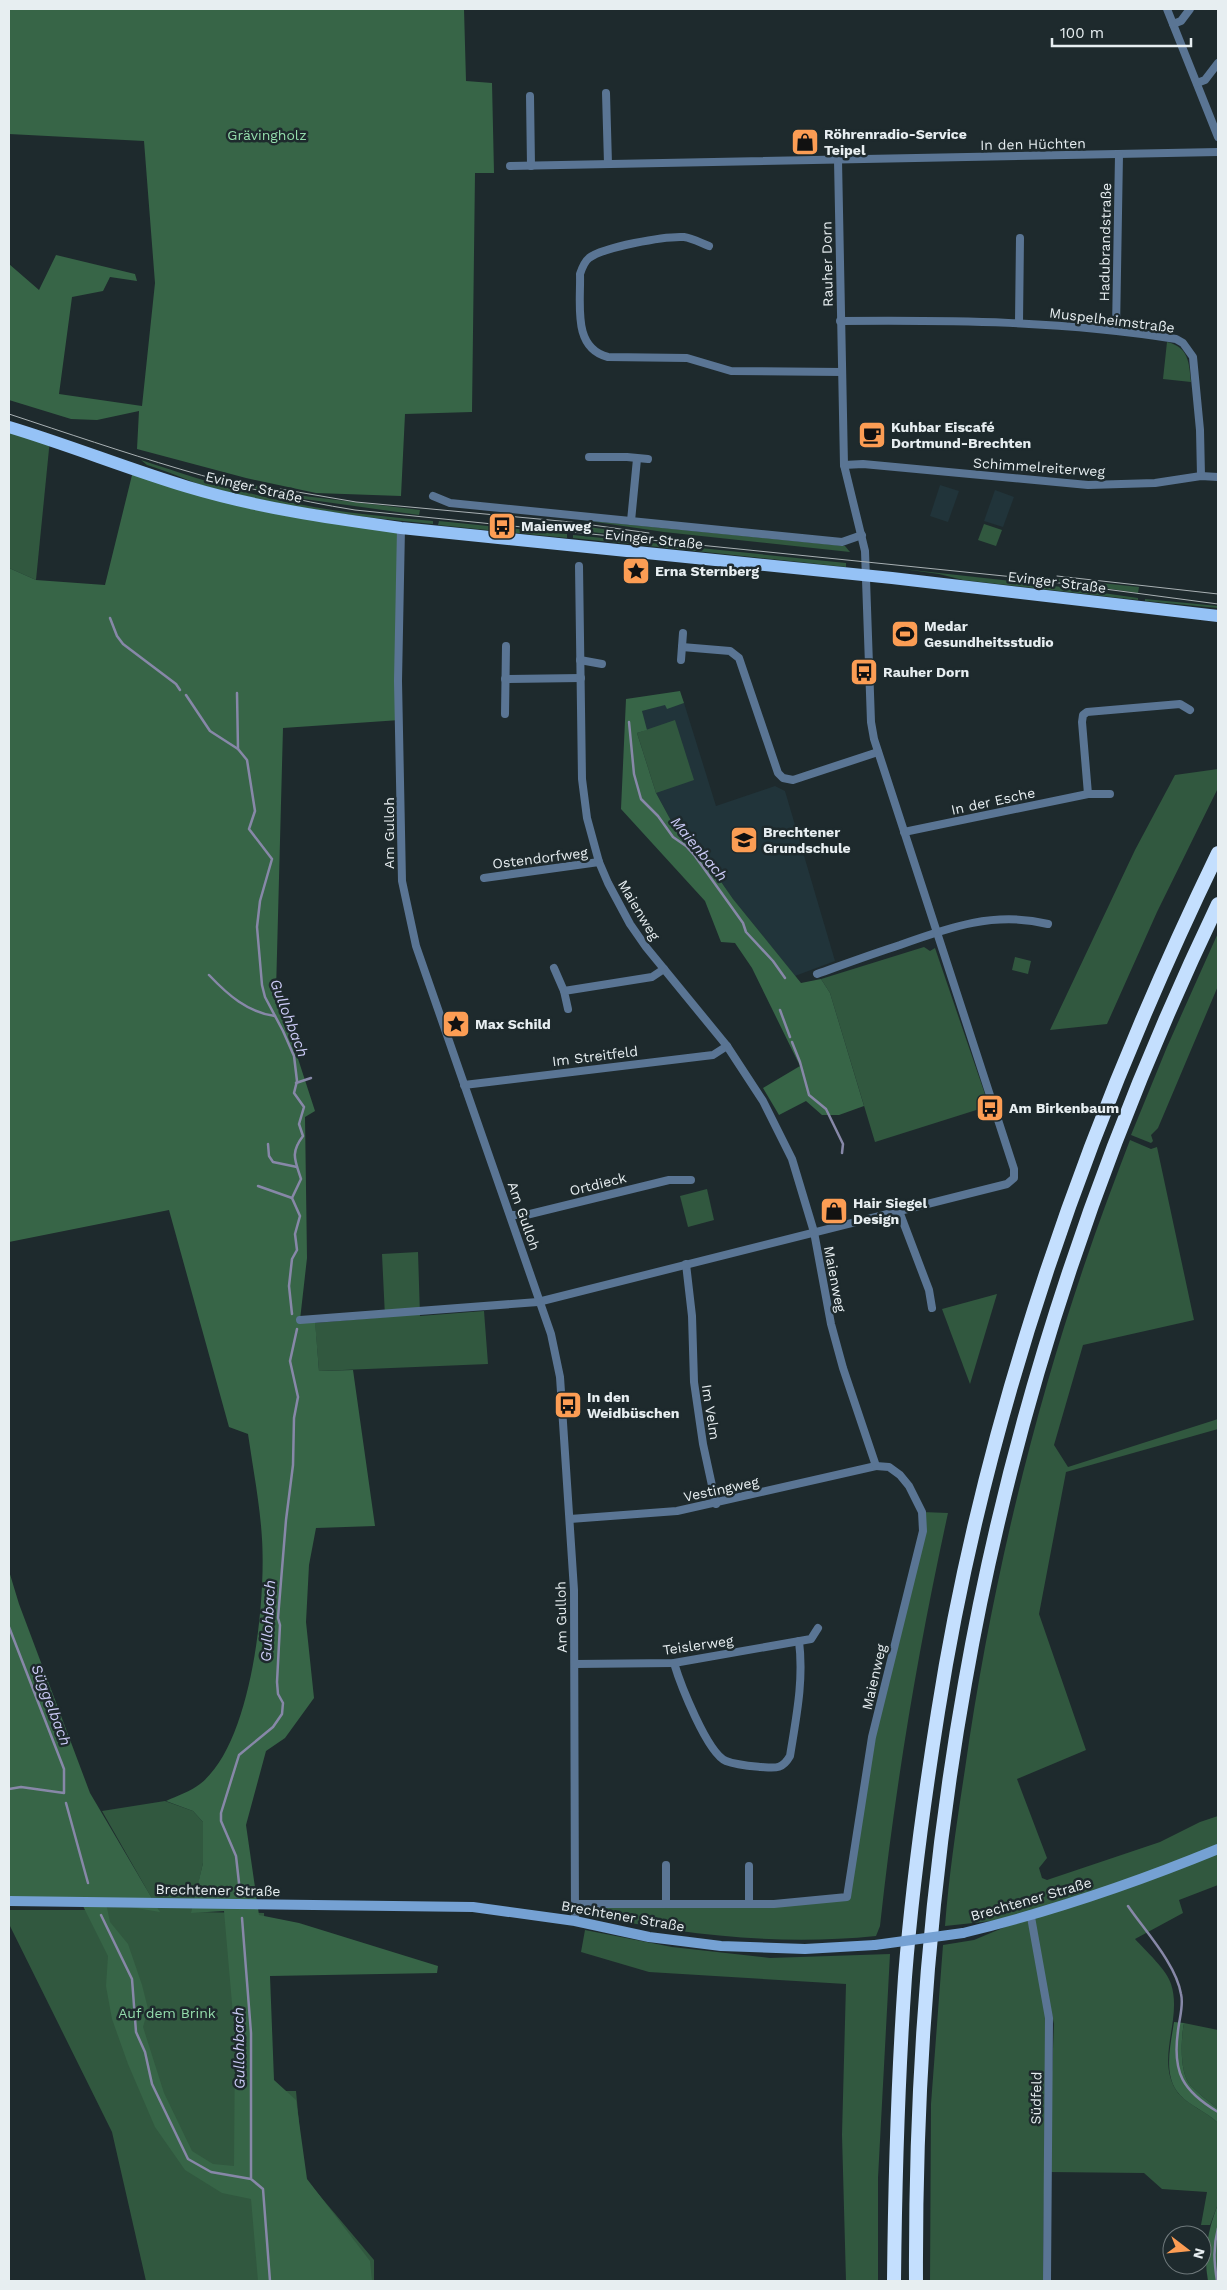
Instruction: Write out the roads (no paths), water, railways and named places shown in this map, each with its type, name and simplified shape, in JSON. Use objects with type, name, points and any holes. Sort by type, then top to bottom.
[{"type":"highway","points":[[894,2281],[899,2087],[913,1896],[939,1708],[978,1517],[1006,1407],[1035,1309],[1092,1142],[1140,1021],[1218,853]]},
{"type":"highway","points":[[916,2281],[918,2155],[929,1953],[944,1817],[965,1683],[983,1591],[1027,1414],[1054,1319],[1087,1221],[1115,1142],[1151,1052],[1218,904]]},
{"type":"main road","name":"Evinger Straße","points":[[9,427],[50,439],[133,470],[190,488],[289,511],[401,528],[865,576],[1218,616]]},
{"type":"street","points":[[1167,9],[1218,136]]},
{"type":"street","points":[[1173,24],[1181,21],[1190,9]]},
{"type":"street","points":[[1197,84],[1205,80],[1218,63]]},
{"type":"street","points":[[606,93],[608,164]]},
{"type":"street","points":[[530,96],[530,166]]},
{"type":"street","name":"In den Hüchten","points":[[510,166],[1218,152]]},
{"type":"street","name":"Hadubrandstraße","points":[[1116,330],[1119,155]]},
{"type":"street","name":"Rauher Dorn","points":[[838,160],[844,465],[850,497],[862,535],[865,576]]},
{"type":"street","points":[[709,246],[685,237],[648,241],[596,254],[588,259],[583,265],[580,274],[581,329],[584,340],[590,349],[608,358],[688,358],[731,371],[842,372]]},
{"type":"street","points":[[1019,322],[1020,238]]},
{"type":"street","name":"Muspelheimstraße","points":[[840,322],[1019,322],[1116,330],[1176,339],[1189,349],[1193,357],[1201,476]]},
{"type":"street","points":[[588,457],[627,457],[648,460]]},
{"type":"street","points":[[631,521],[637,459]]},
{"type":"street","name":"Schimmelreiterweg","points":[[844,465],[863,464],[1088,485],[1155,483],[1201,476],[1218,477]]},
{"type":"street","name":"Evinger Straße","points":[[433,496],[450,503],[842,542],[862,535]]},
{"type":"street","name":"Am Gulloh","points":[[401,528],[398,681],[402,881],[416,946],[511,1214],[538,1302],[557,1355],[574,1590],[575,1921]]},
{"type":"street","name":"Maienweg","points":[[579,566],[583,794],[590,834],[599,862],[608,884],[630,924],[727,1046],[763,1101],[792,1159],[814,1232],[831,1324],[843,1368],[876,1466],[889,1467],[900,1475],[909,1486],[922,1512],[923,1531],[872,1737],[847,1897]]},
{"type":"street","points":[[300,1320],[538,1302],[1007,1184],[1014,1178],[1014,1169],[995,1106],[878,752],[871,722],[865,576]]},
{"type":"street","points":[[680,660],[683,632]]},
{"type":"street","points":[[504,714],[506,646]]},
{"type":"street","points":[[682,647],[730,652],[739,658],[778,773],[783,778],[793,780],[878,752]]},
{"type":"street","points":[[580,660],[602,664]]},
{"type":"street","points":[[505,678],[581,678]]},
{"type":"street","points":[[1088,794],[1083,715],[1087,712],[1180,704],[1190,710]]},
{"type":"street","name":"In der Esche","points":[[904,832],[1088,794],[1110,794]]},
{"type":"street","name":"Ostendorfweg","points":[[484,878],[599,862]]},
{"type":"street","points":[[817,974],[936,931],[989,920],[1024,918],[1048,924]]},
{"type":"street","points":[[554,968],[564,991],[568,1009]]},
{"type":"street","points":[[564,991],[652,977],[664,969]]},
{"type":"street","name":"Im Streitfeld","points":[[464,1085],[713,1055],[727,1046]]},
{"type":"street","name":"Ortdieck","points":[[511,1214],[526,1215],[669,1180],[691,1180]]},
{"type":"street","points":[[899,1211],[929,1290],[932,1308]]},
{"type":"street","name":"Im Velm","points":[[686,1264],[692,1316],[694,1382],[703,1444],[716,1504]]},
{"type":"street","name":"Vestingweg","points":[[570,1519],[668,1512],[716,1504],[876,1466]]},
{"type":"street","name":"Teislerweg","points":[[575,1664],[674,1663],[811,1639],[818,1628]]},
{"type":"street","points":[[674,1663],[682,1690],[714,1750],[725,1761],[752,1766],[780,1768],[786,1764],[790,1756],[801,1686],[802,1663],[799,1641]]},
{"type":"street","name":"Brechtener Straße","points":[[9,1901],[473,1907],[575,1921],[649,1937],[721,1946],[805,1949],[875,1946],[963,1933],[1031,1916],[1171,1869],[1218,1849]]},
{"type":"street","name":"Brechtener Straße","points":[[666,1865],[666,1904]]},
{"type":"street","points":[[749,1866],[749,1904]]},
{"type":"street","name":"Brechtener Straße","points":[[576,1904],[749,1904],[815,1902],[847,1897]]},
{"type":"street","name":"Südfeld","points":[[1031,1916],[1049,2018],[1047,2281]]},
{"type":"waterway","name":"Gullohbach","points":[[110,618],[117,636],[123,644],[176,684],[180,690]]},
{"type":"waterway","points":[[237,693],[238,749]]},
{"type":"waterway","name":"Gullohbach","points":[[186,695],[210,731],[238,749],[247,760],[255,811],[249,829],[272,859],[260,901],[257,927],[262,985],[265,997],[294,1056],[297,1081],[294,1093],[304,1107],[299,1124],[303,1136],[295,1152],[301,1179],[292,1198],[300,1216],[295,1234],[297,1250],[292,1259],[289,1286],[292,1314]]},
{"type":"waterway","name":"Maienbach","points":[[629,722],[634,774],[641,799],[658,816],[673,837],[686,846],[695,856],[743,923],[746,932],[773,961],[785,978]]},
{"type":"waterway","points":[[209,975],[223,989],[247,1007],[275,1016]]},
{"type":"waterway","name":"Maienbach","points":[[780,1010],[790,1037]]},
{"type":"waterway","name":"Maienbach","points":[[792,1042],[800,1062],[809,1095],[826,1109],[843,1144],[842,1153]]},
{"type":"waterway","points":[[296,1083],[311,1078]]},
{"type":"waterway","points":[[268,1144],[269,1156],[273,1162],[297,1167]]},
{"type":"waterway","points":[[258,1186],[292,1198]]},
{"type":"waterway","name":"Gullohbach","points":[[240,1892],[236,1856],[221,1821],[221,1813],[239,1755],[273,1727],[282,1714],[283,1703],[278,1694],[277,1682],[280,1625],[278,1618],[286,1520],[293,1465],[294,1418],[298,1397],[290,1361],[297,1329]]},
{"type":"waterway","name":"Süggelbach","points":[[9,1627],[64,1769],[64,1793],[21,1787],[9,1789]]},
{"type":"waterway","name":"Süggelbach","points":[[66,1803],[88,1883]]},
{"type":"waterway","name":"Maienbach","points":[[1128,1906],[1167,1960],[1178,1983],[1182,2003],[1177,2046],[1179,2070],[1188,2088],[1218,2112]]},
{"type":"waterway","name":"Süggelbach","points":[[101,1915],[132,1979],[136,2032],[145,2052],[152,2084],[188,2159],[211,2172],[251,2179],[263,2189],[270,2281]]},
{"type":"waterway","name":"Gullohbach","points":[[242,1918],[251,2033],[251,2178]]},
{"type":"waterway","points":[[1217,2281],[1214,2254],[1218,2228]]},
{"type":"tram line","points":[[9,414],[137,456],[223,481],[310,502],[355,510],[1014,577],[1218,604]]},
{"type":"tram line","points":[[280,489],[356,502],[571,522],[649,533]]},
{"type":"tram line","points":[[1057,576],[1218,594]]},
{"type":"place","name":"Röhrenradio-Service Teipel","points":[[805,142]]},
{"type":"place","name":"Kuhbar Eiscafé Dortmund-Brechten","points":[[872,435]]},
{"type":"place","name":"Maienweg","points":[[502,526]]},
{"type":"place","name":"Erna Sternberg","points":[[636,571]]},
{"type":"place","name":"Medar Gesundheitsstudio","points":[[905,634]]},
{"type":"place","name":"Rauher Dorn","points":[[864,672]]},
{"type":"place","name":"Brechtener Grundschule","points":[[744,840]]},
{"type":"place","name":"Max Schild","points":[[456,1024]]},
{"type":"place","name":"Am Birkenbaum","points":[[990,1108]]},
{"type":"place","name":"Hair Siegel Design","points":[[834,1211]]},
{"type":"place","name":"In den Weidbüschen","points":[[568,1405]]},
{"type":"park label","name":"Grävingholz","points":[[267,135]]},
{"type":"park label","name":"Auf dem Brink","points":[[167,2013]]}]
